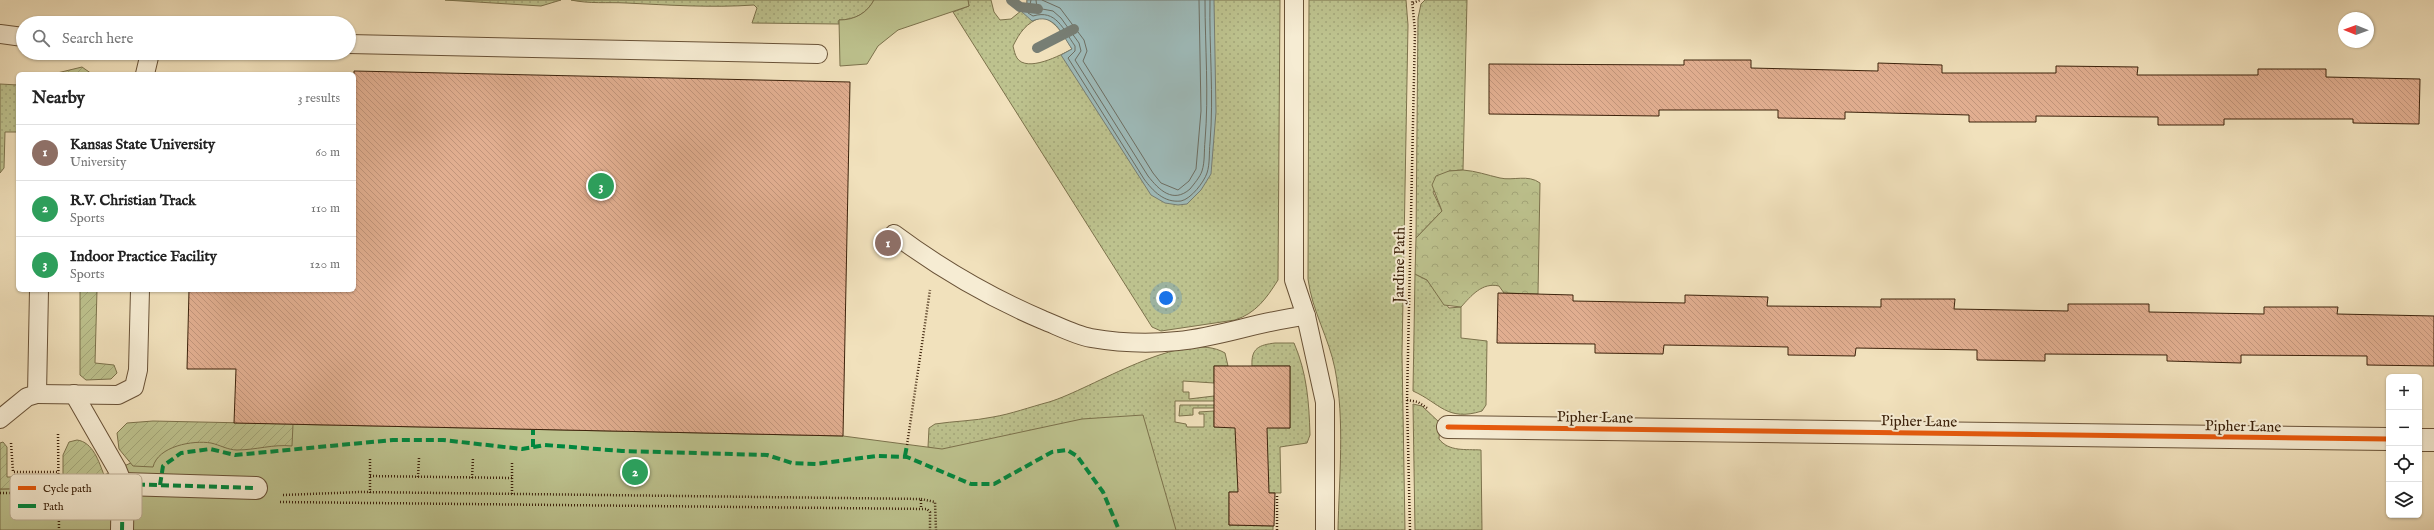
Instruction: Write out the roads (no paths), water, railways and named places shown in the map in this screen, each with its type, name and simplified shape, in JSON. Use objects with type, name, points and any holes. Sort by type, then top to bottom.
[{"type":"street","name":"Pipher Lane","points":[[1448,427],[2386,440]]},
{"type":"street","points":[[2422,440],[2434,440]]},
{"type":"street","points":[[142,485],[256,488]]},
{"type":"street","points":[[122,520],[122,530]]},
{"type":"lane","points":[[1294,0],[1294,280],[1306,316],[1325,402],[1325,530]]},
{"type":"lane","points":[[0,34],[16,36]]},
{"type":"lane","points":[[356,44],[818,54]]},
{"type":"lane","points":[[894,234],[934,264],[1003,303],[1090,337],[1138,344],[1179,341],[1227,333],[1284,318],[1306,316]]},
{"type":"lane","points":[[37,394],[39,292]]},
{"type":"lane","points":[[0,419],[27,397],[37,394],[118,395],[134,387],[138,370],[140,292]]},
{"type":"lane","points":[[74,394],[119,474]]},
{"type":"water","points":[[1027,0],[1214,0],[1216,112],[1211,174],[1201,190],[1187,204],[1178,205],[1165,203],[1151,195],[1061,55],[1072,49],[1060,31],[1051,22],[1046,19],[1032,21],[1021,11],[1027,6]]},
{"type":"waterway","points":[[1011,0],[1020,7],[1038,9]]},
{"type":"waterway","points":[[1037,48],[1074,29]]},
{"type":"place","name":"Indoor Practice Facility","points":[[601,186]]},
{"type":"place","name":"Kansas State University","points":[[888,243]]},
{"type":"place","name":"R.V. Christian Track","points":[[635,472]]}]
